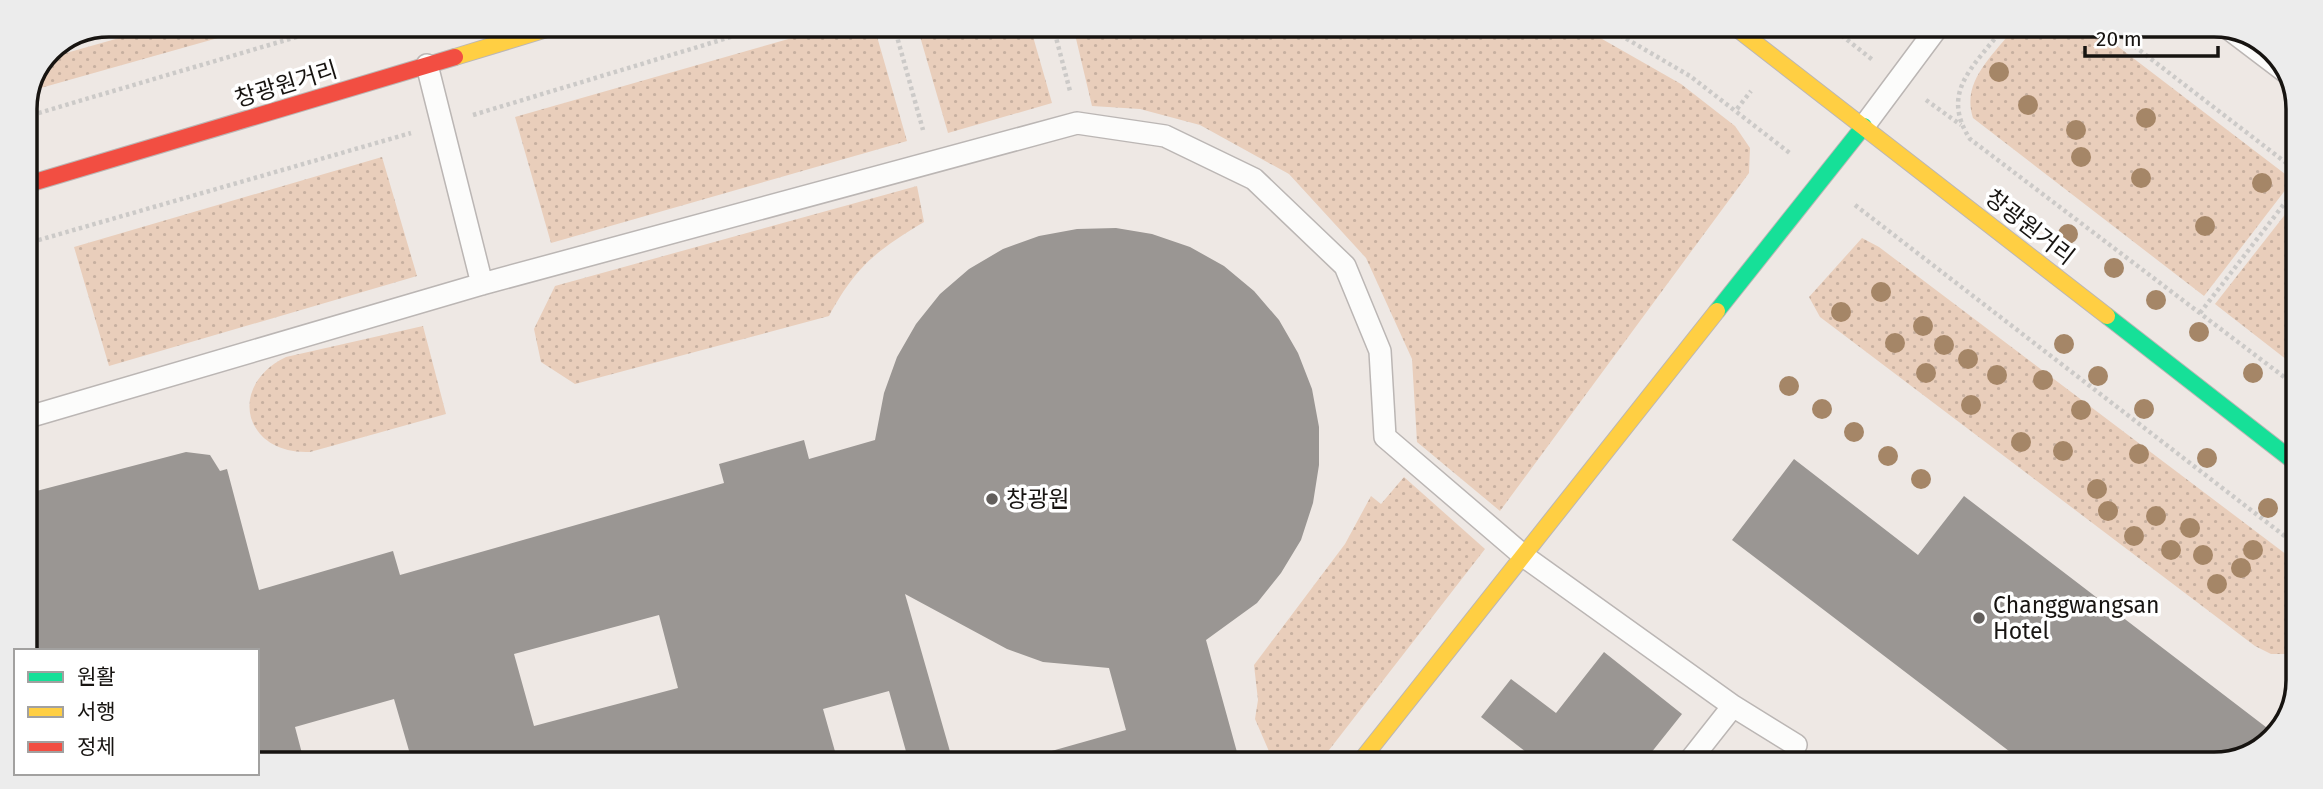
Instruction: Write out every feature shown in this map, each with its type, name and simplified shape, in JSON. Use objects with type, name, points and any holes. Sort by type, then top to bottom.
[{"type":"main road","name":"창광원거리","points":[[37,181],[520,37]]},
{"type":"main road","name":"창광원거리","points":[[1748,37],[2286,455]]},
{"type":"main road","points":[[1368,752],[1525,557],[1864,125]]},
{"type":"lane","points":[[1864,125],[1930,37]]},
{"type":"lane","points":[[427,65],[482,284]]},
{"type":"lane","points":[[37,414],[482,284],[1077,122],[1165,136],[1254,179],[1345,266],[1380,351],[1385,437],[1525,557],[1732,706],[1796,744]]},
{"type":"lane","points":[[1696,752],[1732,706]]},
{"type":"path","points":[[37,113],[296,37]]},
{"type":"path","points":[[37,241],[442,124],[731,37]]},
{"type":"path","points":[[897,37],[932,162]]},
{"type":"path","points":[[1056,37],[1077,122]]},
{"type":"path","points":[[1625,37],[1690,76],[1737,109],[1821,179],[2286,537]]},
{"type":"path","points":[[1997,37],[1957,93],[1959,116],[1970,139],[2286,378]]},
{"type":"path","points":[[2122,37],[2286,163]]},
{"type":"path","points":[[2200,313],[2286,202]]},
{"type":"shaded area","points":[[123,37],[221,37],[40,88],[49,69],[63,54]]},
{"type":"shaded area","points":[[795,37],[877,37],[907,141],[551,243],[515,117]]},
{"type":"shaded area","points":[[920,37],[1033,37],[1052,103],[948,133]]},
{"type":"shaded area","points":[[1076,37],[1599,37],[1681,84],[1735,126],[1750,148],[1749,173],[1500,511],[1417,442],[1412,359],[1366,258],[1289,174],[1200,125],[1140,109],[1092,106]]},
{"type":"shaded area","points":[[2007,37],[2105,37],[2286,175],[2286,189],[2204,296],[1973,118],[1971,92],[1989,59]]},
{"type":"shaded area","points":[[382,157],[417,276],[109,366],[74,247]]},
{"type":"shaded area","points":[[917,186],[924,222],[869,261],[848,284],[829,316],[575,384],[541,362],[534,329],[555,286]]},
{"type":"shaded area","points":[[2286,213],[2286,359],[2215,304]]},
{"type":"shaded area","points":[[1862,238],[1879,247],[2286,554],[2286,654],[2271,654],[2255,646],[1820,317],[1809,297]]},
{"type":"shaded area","points":[[423,326],[446,414],[310,452],[288,450],[270,442],[258,431],[251,416],[250,401],[255,384],[267,370],[286,357]]},
{"type":"shaded area","points":[[1404,477],[1485,549],[1328,752],[1269,752],[1255,719],[1258,700],[1254,665],[1345,544],[1371,496],[1381,504]]},
{"type":"building","name":"창광원","points":[[1116,228],[1152,234],[1190,247],[1224,266],[1254,291],[1279,320],[1298,353],[1312,389],[1319,427],[1319,465],[1313,503],[1301,540],[1281,573],[1257,603],[1206,640],[1237,752],[1048,752],[1126,730],[1109,668],[1043,662],[1007,649],[905,594],[950,752],[906,752],[889,691],[823,709],[835,752],[409,752],[394,699],[295,727],[302,752],[259,752],[259,649],[37,649],[37,491],[186,452],[210,455],[220,471],[227,469],[259,590],[393,551],[400,575],[724,483],[719,464],[804,440],[809,459],[875,440],[884,393],[897,357],[916,324],[940,294],[969,269],[1003,249],[1039,236],[1077,229]],"holes":[[[659,615],[678,688],[534,726],[514,654]]]},
{"type":"building","name":"Changgwangsan Hotel","points":[[1794,459],[1918,555],[1964,496],[2267,728],[2246,745],[2224,752],[2010,752],[1732,540]]},
{"type":"building","points":[[1604,652],[1682,714],[1652,752],[1526,752],[1481,717],[1511,679],[1556,713]]},
{"type":"traffic: fast","points":[[1717,311],[1864,126]]},
{"type":"traffic: fast","points":[[2107,316],[2286,455]]},
{"type":"traffic: slow","points":[[455,57],[521,37]]},
{"type":"traffic: slow","points":[[1748,37],[2107,316]]},
{"type":"traffic: slow","points":[[1368,752],[1717,311]]},
{"type":"traffic: jam","points":[[37,181],[455,57]]},
{"type":"place","name":"창광원","points":[[992,499]]},
{"type":"place","name":"Changgwangsan Hotel","points":[[1979,618]]}]
